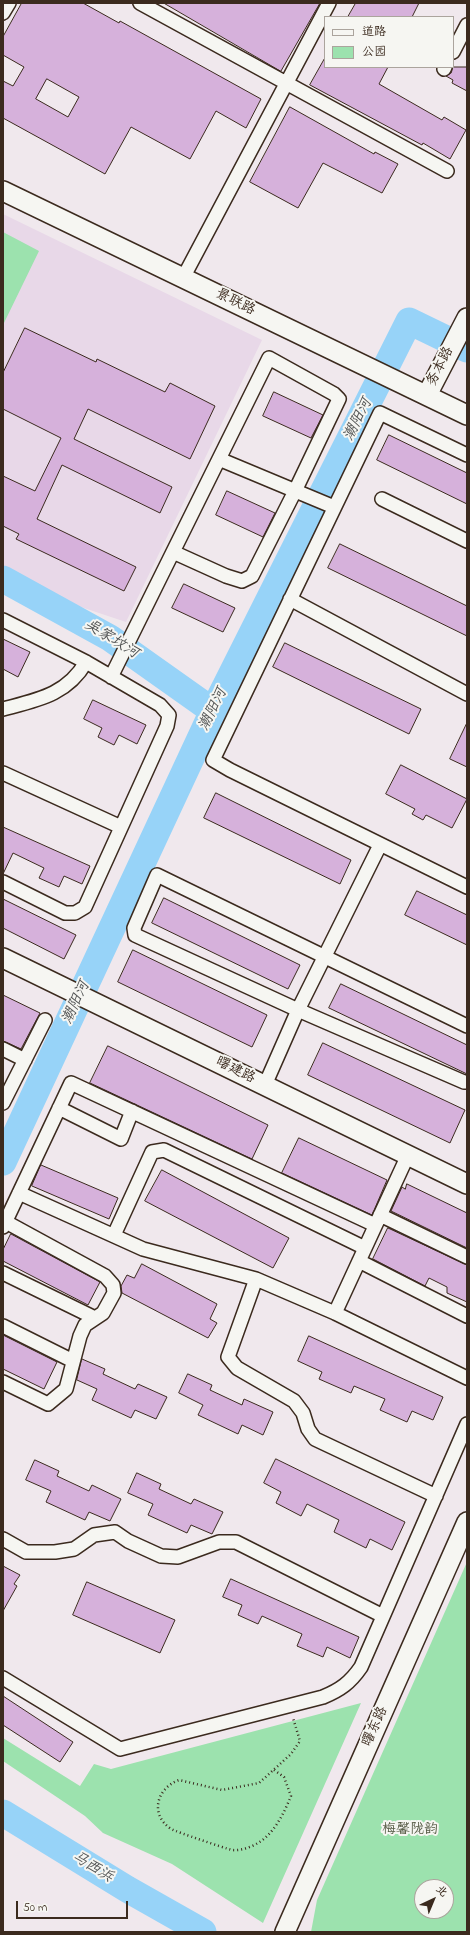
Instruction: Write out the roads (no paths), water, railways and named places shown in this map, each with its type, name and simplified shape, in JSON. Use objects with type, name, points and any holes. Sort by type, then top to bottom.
[{"type":"street","points":[[3,13],[8,3]]},
{"type":"street","points":[[140,3],[447,171]]},
{"type":"street","points":[[183,278],[329,3]]},
{"type":"street","points":[[454,50],[467,25]]},
{"type":"street","name":"景联路","points":[[3,190],[467,415]]},
{"type":"street","name":"务本路","points":[[427,396],[465,322]]},
{"type":"street","points":[[111,676],[269,358],[334,394],[339,399],[298,492],[252,576],[242,580],[226,576],[173,552]]},
{"type":"street","points":[[467,455],[380,413],[213,760],[230,770],[467,887]]},
{"type":"street","points":[[219,458],[334,507]]},
{"type":"street","points":[[382,499],[467,540]]},
{"type":"street","points":[[290,599],[467,694]]},
{"type":"street","points":[[3,620],[111,676],[160,705],[169,715],[167,726],[85,907],[75,913],[65,913],[3,882]]},
{"type":"street","points":[[3,710],[48,696],[64,688],[80,672],[86,662]]},
{"type":"street","points":[[3,773],[121,827]]},
{"type":"street","points":[[265,1085],[298,1010],[380,845]]},
{"type":"street","points":[[467,1026],[157,875],[134,928],[135,935],[298,1010],[467,1082]]},
{"type":"street","name":"曙建路","points":[[3,958],[467,1184]]},
{"type":"street","points":[[3,1104],[7,1085],[25,1060],[45,1020]]},
{"type":"street","points":[[3,1049],[25,1060]]},
{"type":"street","points":[[3,1382],[48,1404],[66,1389],[80,1336],[85,1325],[103,1313],[114,1293],[113,1285],[105,1276],[4,1224],[71,1083],[132,1112],[378,1220],[467,1257]]},
{"type":"street","points":[[59,1108],[121,1139],[132,1112]]},
{"type":"street","points":[[114,1236],[152,1152],[164,1150],[365,1248]]},
{"type":"street","points":[[335,1313],[408,1155]]},
{"type":"street","points":[[19,1193],[143,1249],[256,1279],[335,1313],[467,1378]]},
{"type":"street","points":[[359,1261],[467,1316]]},
{"type":"street","points":[[3,1273],[95,1318]]},
{"type":"street","points":[[256,1279],[228,1357],[237,1368],[294,1400],[304,1413],[308,1429],[315,1440],[436,1496]]},
{"type":"street","points":[[3,1326],[73,1361]]},
{"type":"street","points":[[3,1678],[120,1749],[323,1697],[340,1690],[352,1681],[361,1667],[436,1496],[461,1452],[467,1424]]},
{"type":"street","name":"曙东路","points":[[285,1932],[467,1522]]},
{"type":"street","points":[[3,1539],[26,1552],[55,1552],[74,1549],[94,1535],[115,1532],[128,1540],[162,1556],[178,1558],[219,1542],[236,1542],[383,1616]]},
{"type":"waterway","name":"潮阳河","points":[[3,1162],[213,711],[409,321],[467,349]]},
{"type":"waterway","name":"吴家坟河","points":[[3,579],[110,638],[213,711]]},
{"type":"waterway","name":"马西浜","points":[[3,1813],[127,1889],[203,1932]]},
{"type":"park label","name":"梅馨陇韵","points":[[410,1831]]}]
